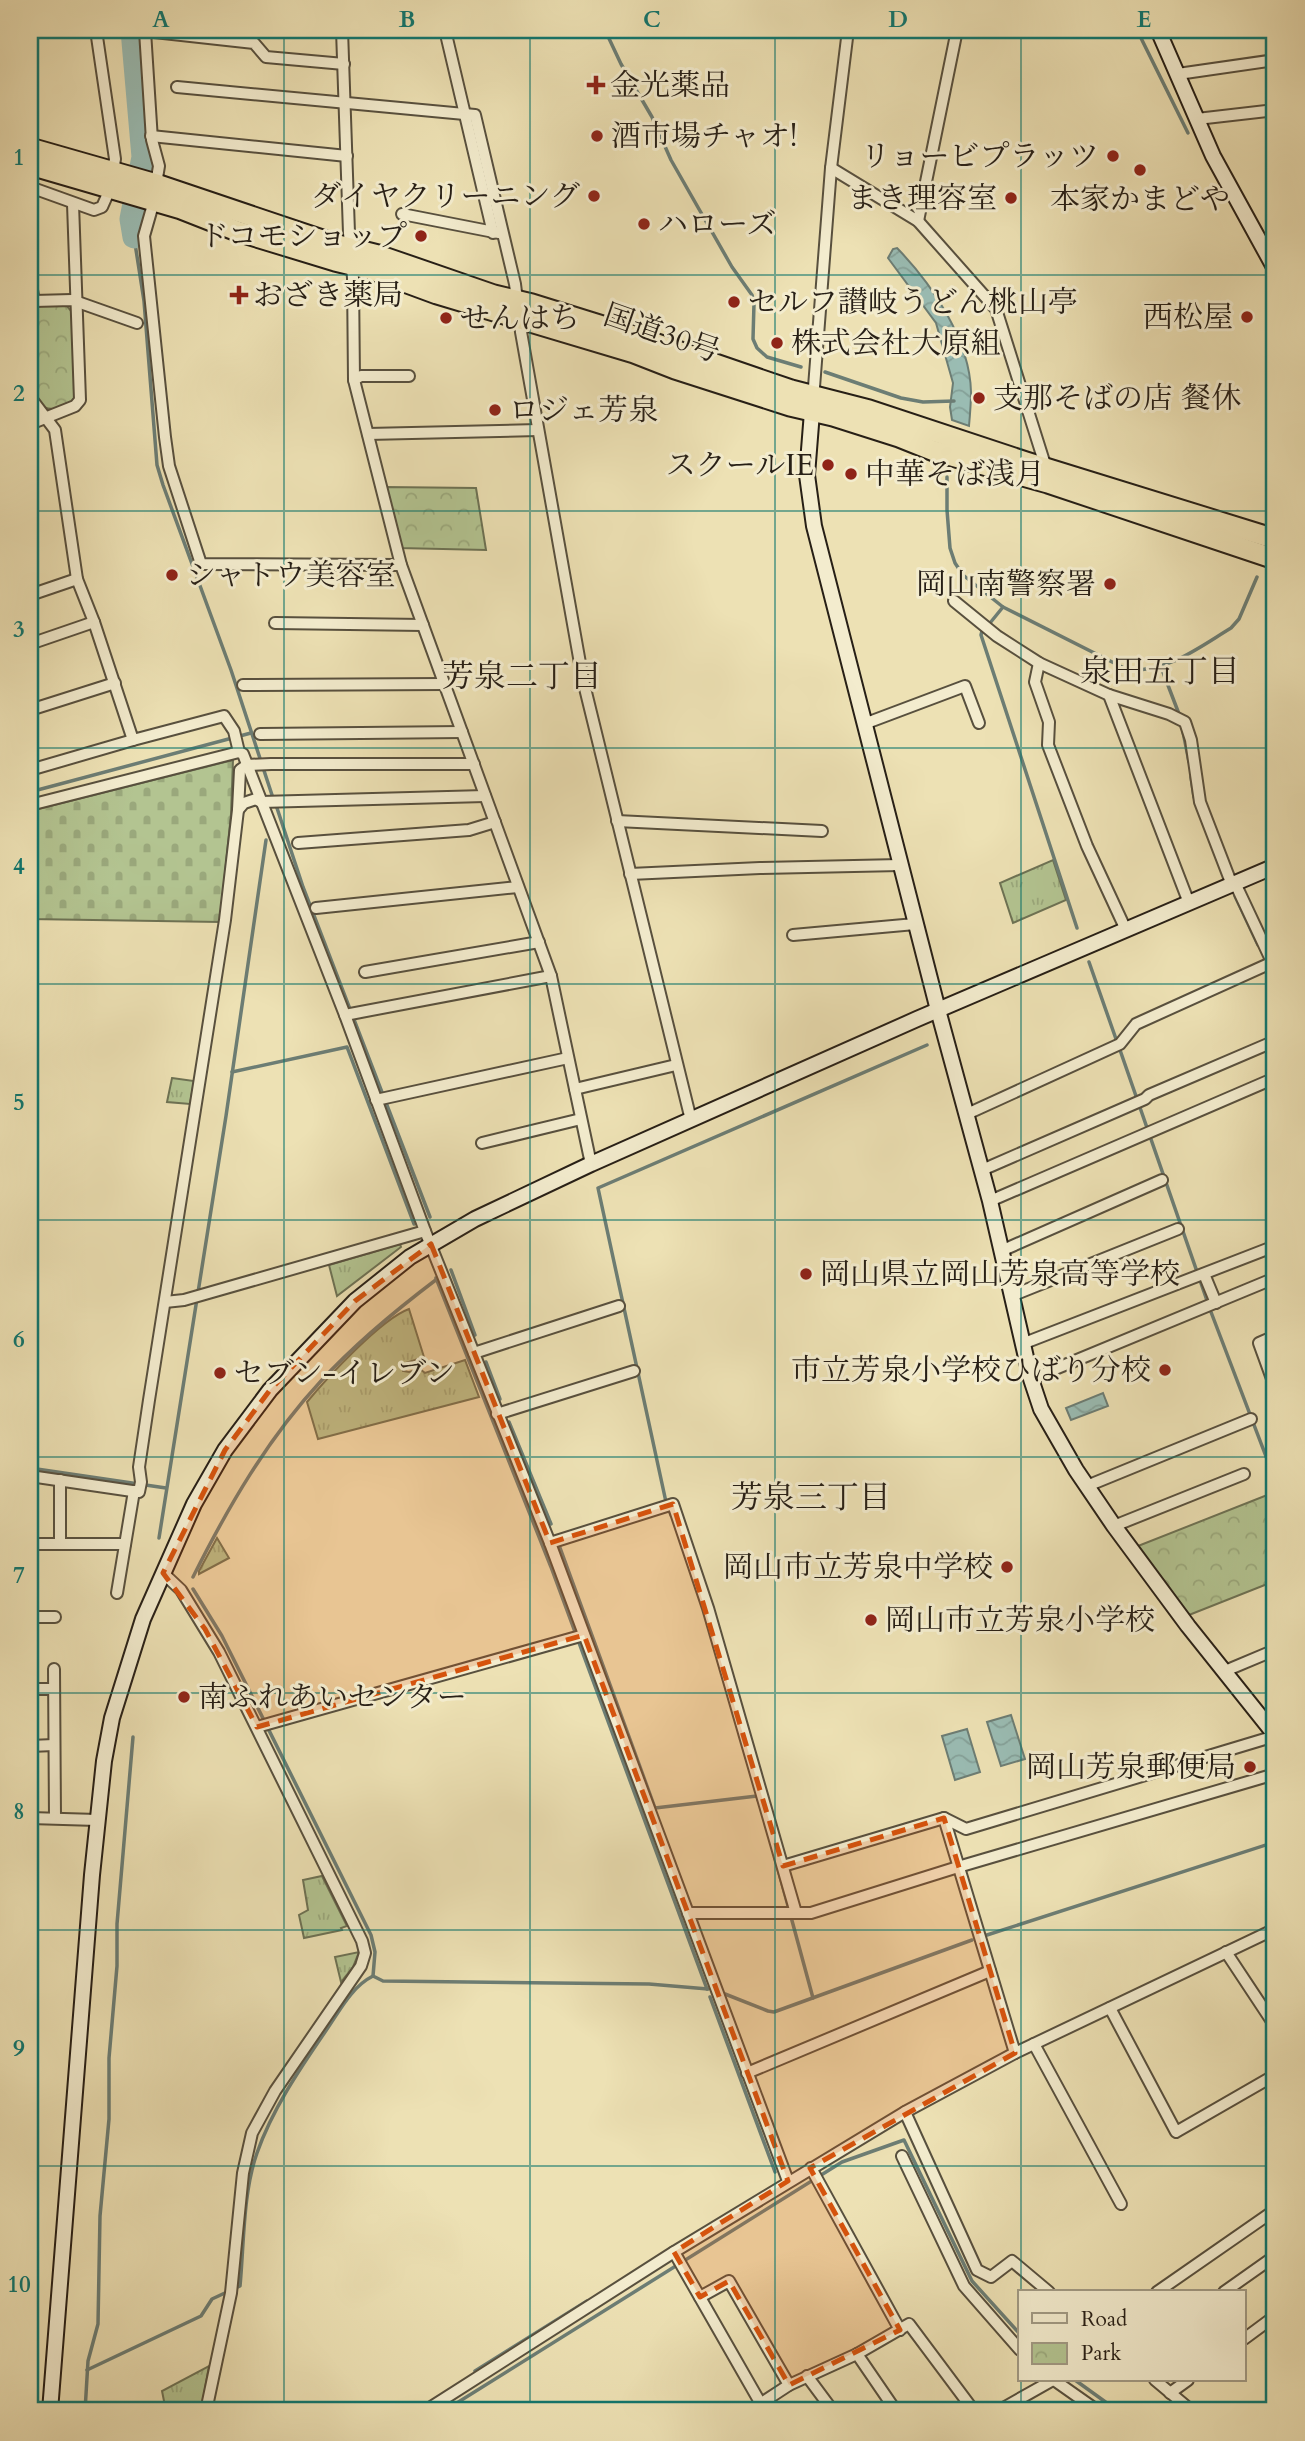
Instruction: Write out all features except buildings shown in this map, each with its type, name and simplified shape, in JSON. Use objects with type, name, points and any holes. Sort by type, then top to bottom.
[{"type":"highway","name":"国道30号","points":[[30,148],[118,182]]},
{"type":"highway","name":"国道30号","points":[[30,165],[151,191],[237,230],[351,257],[372,270],[449,297],[518,309],[813,404],[934,451],[1047,476],[1275,539]]},
{"type":"highway","name":"国道30号","points":[[1047,476],[1275,559]]},
{"type":"street","points":[[30,187],[94,211],[102,207],[118,182],[96,30]]},
{"type":"street","points":[[342,30],[354,380],[401,565],[551,976],[591,1164]]},
{"type":"street","points":[[445,30],[464,114]]},
{"type":"street","points":[[783,1866],[944,1818],[965,1829],[1275,1736],[1188,1626],[1114,1525],[1041,1409],[1022,1345],[982,1170],[864,724],[809,501],[807,450],[831,168],[848,30]]},
{"type":"street","points":[[918,221],[957,30]]},
{"type":"street","points":[[1158,30],[1226,180],[1275,269]]},
{"type":"street","points":[[344,64],[266,57],[254,43],[145,31],[152,136],[159,166],[151,191],[144,236],[165,437],[169,466],[201,564],[401,565]]},
{"type":"street","points":[[1178,74],[1275,60]]},
{"type":"street","points":[[177,87],[475,116],[498,233],[518,309],[583,680],[691,1119]]},
{"type":"street","points":[[1197,119],[1275,110]]},
{"type":"street","points":[[152,136],[347,156]]},
{"type":"street","points":[[831,168],[918,221],[996,309],[1047,476]]},
{"type":"street","points":[[30,424],[75,406],[80,400],[73,204]]},
{"type":"street","points":[[402,214],[498,233]]},
{"type":"street","points":[[30,279],[32,303],[72,300],[137,323]]},
{"type":"street","points":[[354,380],[361,376],[409,376]]},
{"type":"street","points":[[30,397],[55,430],[77,579],[133,740]]},
{"type":"street","points":[[368,434],[538,430]]},
{"type":"street","points":[[30,595],[77,579]]},
{"type":"street","points":[[954,601],[997,636],[1039,663],[1109,695],[1169,714],[1185,722],[1191,740],[1200,802],[1271,965],[1136,1024],[1120,1044],[967,1114]]},
{"type":"street","points":[[30,644],[94,622]]},
{"type":"street","points":[[275,623],[423,625]]},
{"type":"street","points":[[1039,663],[1035,682],[1049,722],[1048,746],[1087,846],[1126,930]]},
{"type":"street","points":[[30,710],[115,683]]},
{"type":"street","points":[[243,685],[444,684]]},
{"type":"street","points":[[864,724],[965,686],[979,723]]},
{"type":"street","points":[[1109,695],[1189,903]]},
{"type":"street","points":[[30,770],[224,716],[250,765],[350,1015],[428,1237],[551,1543],[579,1636],[688,1913],[788,2181]]},
{"type":"street","points":[[260,734],[462,732]]},
{"type":"street","points":[[30,805],[237,741]]},
{"type":"street","points":[[117,1593],[138,1487],[225,920],[240,770],[250,765],[268,764],[474,764]]},
{"type":"street","points":[[238,810],[250,800],[264,802],[485,796]]},
{"type":"street","points":[[617,821],[822,831]]},
{"type":"street","points":[[298,843],[469,830],[495,822]]},
{"type":"street","points":[[630,874],[901,865]]},
{"type":"street","points":[[165,1302],[199,1296],[428,1237],[475,1219],[591,1164],[938,1010],[1275,866]]},
{"type":"street","points":[[316,908],[518,887]]},
{"type":"street","points":[[793,935],[915,924]]},
{"type":"street","points":[[365,972],[538,942]]},
{"type":"street","points":[[350,1015],[551,976]]},
{"type":"street","points":[[982,1170],[1275,1041]]},
{"type":"street","points":[[381,1099],[568,1058]]},
{"type":"street","points":[[575,1088],[676,1065]]},
{"type":"street","points":[[990,1201],[1275,1078]]},
{"type":"street","points":[[482,1143],[581,1119]]},
{"type":"street","points":[[1001,1251],[1162,1180]]},
{"type":"street","points":[[1012,1296],[1178,1229]]},
{"type":"street","points":[[50,2411],[97,1820],[104,1761],[115,1707],[143,1619],[194,1504],[225,1450],[270,1390],[355,1301],[410,1256],[428,1237]]},
{"type":"street","points":[[1022,1345],[1275,1246]]},
{"type":"street","points":[[1201,1276],[1212,1305]]},
{"type":"street","points":[[1031,1379],[1275,1279]]},
{"type":"street","points":[[474,1353],[619,1306]]},
{"type":"street","points":[[1275,1336],[1259,1343],[1275,1387]]},
{"type":"street","points":[[498,1414],[634,1371]]},
{"type":"street","points":[[1087,1486],[1251,1419]]},
{"type":"street","points":[[1114,1525],[1244,1474]]},
{"type":"street","points":[[30,1476],[138,1487]]},
{"type":"street","points":[[60,1480],[60,1544]]},
{"type":"street","points":[[551,1543],[673,1504],[696,1570],[783,1866],[792,1913]]},
{"type":"street","points":[[30,1544],[125,1544]]},
{"type":"street","points":[[163,1573],[181,1590],[263,1725],[362,1941],[365,1954],[361,1966],[275,2091],[252,2133],[243,2173],[231,2289],[206,2411]]},
{"type":"street","points":[[30,1617],[55,1617]]},
{"type":"street","points":[[263,1725],[579,1636]]},
{"type":"street","points":[[1225,1671],[1275,1650]]},
{"type":"street","points":[[54,1669],[55,1818]]},
{"type":"street","points":[[30,1689],[54,1689]]},
{"type":"street","points":[[30,1746],[54,1745]]},
{"type":"street","points":[[688,1913],[811,1913],[1275,1774]]},
{"type":"street","points":[[30,1818],[97,1820]]},
{"type":"street","points":[[944,1818],[1015,2053]]},
{"type":"street","points":[[425,2411],[676,2255],[788,2181],[812,2170],[905,2112],[1015,2053],[1275,1929]]},
{"type":"street","points":[[1226,1952],[1275,2026]]},
{"type":"street","points":[[747,2073],[989,1970]]},
{"type":"street","points":[[1110,2008],[1176,2132],[1275,2075]]},
{"type":"street","points":[[1034,2044],[1121,2204]]},
{"type":"street","points":[[905,2112],[978,2270],[991,2277],[1012,2261],[1047,2290]]},
{"type":"street","points":[[902,2156],[964,2286],[1018,2348]]},
{"type":"street","points":[[812,2170],[900,2330]]},
{"type":"street","points":[[1160,2290],[1275,2210]]},
{"type":"street","points":[[676,2255],[763,2408],[789,2385],[857,2354],[909,2324],[974,2411]]},
{"type":"street","points":[[1227,2290],[1275,2256]]},
{"type":"street","points":[[700,2297],[729,2281],[789,2385]]},
{"type":"street","points":[[1246,2338],[1275,2316]]},
{"type":"street","points":[[857,2354],[897,2411]]},
{"type":"street","points":[[807,2376],[832,2411]]},
{"type":"street","points":[[998,2411],[1050,2382]]},
{"type":"street","points":[[1057,2382],[1098,2411]]},
{"type":"street","points":[[1157,2382],[1192,2411]]},
{"type":"street","points":[[1170,2393],[1185,2382]]},
{"type":"highlighted area","points":[[431,1244],[550,1543],[673,1504],[783,1866],[944,1818],[1015,2053],[810,2168],[900,2330],[789,2385],[729,2281],[700,2297],[674,2252],[788,2181],[584,1635],[257,1727],[205,1629],[163,1573],[225,1450],[270,1390],[355,1301]]},
{"type":"green space","points":[[47,303],[66,305],[72,312],[78,397],[57,409],[43,407],[30,386],[30,311]]},
{"type":"green space","points":[[384,487],[476,488],[486,550],[399,548]]},
{"type":"green space","points":[[233,760],[231,814],[220,922],[30,919],[30,811]]},
{"type":"green space","points":[[1053,860],[1066,900],[1013,923],[1000,883]]},
{"type":"green space","points":[[172,1078],[194,1081],[190,1104],[167,1102]]},
{"type":"green space","points":[[400,1244],[401,1247],[337,1296],[329,1265]]},
{"type":"green space","points":[[409,1309],[424,1357],[403,1364],[403,1371],[420,1369],[425,1373],[465,1360],[479,1397],[318,1439],[307,1402],[370,1336]]},
{"type":"green space","points":[[1275,1492],[1275,1581],[1189,1615],[1138,1546]]},
{"type":"green space","points":[[217,1538],[229,1558],[199,1574],[199,1571]]},
{"type":"green space","points":[[322,1876],[347,1926],[341,1928],[342,1930],[304,1938],[299,1915],[308,1910],[303,1880]]},
{"type":"green space","points":[[359,1952],[353,1967],[341,1982],[335,1957]]},
{"type":"green space","points":[[209,2366],[201,2411],[166,2411],[162,2391]]},
{"type":"water","points":[[897,248],[936,296],[956,333],[969,372],[969,426],[952,420],[950,407],[953,383],[936,323],[888,258],[893,249]]},
{"type":"water","points":[[1103,1393],[1108,1406],[1071,1420],[1066,1408]]},
{"type":"water","points":[[1011,1715],[1025,1759],[1001,1766],[987,1722]]},
{"type":"water","points":[[967,1729],[980,1772],[955,1780],[942,1736]]},
{"type":"waterway","points":[[132,30],[143,157],[131,219],[134,237]]},
{"type":"waterway","points":[[605,30],[652,117],[671,160],[732,267],[752,295],[753,339],[757,348],[767,357],[801,367]]},
{"type":"waterway","points":[[1137,30],[1188,133]]},
{"type":"waterway","points":[[134,237],[144,301],[157,465],[231,670],[273,798]]},
{"type":"waterway","points":[[1269,282],[1275,294]]},
{"type":"waterway","points":[[825,372],[901,398],[923,402],[954,401]]},
{"type":"waterway","points":[[947,477],[950,548],[963,575],[1003,607],[1128,670],[1143,670],[1169,663],[1231,628],[1239,619],[1257,577]]},
{"type":"waterway","points":[[990,623],[1003,607]]},
{"type":"waterway","points":[[982,631],[981,635],[1077,928]]},
{"type":"waterway","points":[[1161,667],[1179,714]]},
{"type":"waterway","points":[[1183,732],[1189,762]]},
{"type":"waterway","points":[[30,792],[251,733]]},
{"type":"waterway","points":[[1191,777],[1194,797]]},
{"type":"waterway","points":[[276,805],[303,887],[430,1217]]},
{"type":"waterway","points":[[159,1538],[226,1116],[266,840]]},
{"type":"waterway","points":[[1235,896],[1258,945]]},
{"type":"waterway","points":[[1089,962],[1116,1039]]},
{"type":"waterway","points":[[1269,967],[1275,979]]},
{"type":"waterway","points":[[671,1515],[598,1188],[927,1045]]},
{"type":"waterway","points":[[232,1072],[347,1047],[414,1224]]},
{"type":"waterway","points":[[1120,1050],[1211,1312],[1275,1480]]},
{"type":"waterway","points":[[451,1270],[475,1335]]},
{"type":"waterway","points":[[436,1278],[551,1567],[707,1989]]},
{"type":"waterway","points":[[193,1577],[250,1474],[302,1403],[362,1340],[437,1279]]},
{"type":"waterway","points":[[486,1362],[500,1399]]},
{"type":"waterway","points":[[509,1422],[551,1524]]},
{"type":"waterway","points":[[30,1468],[166,1488]]},
{"type":"waterway","points":[[559,1545],[655,1808],[757,1796],[758,1800]]},
{"type":"waterway","points":[[193,1589],[222,1636],[371,1935],[375,1952],[373,1976],[383,1981],[649,1984],[708,1989]]},
{"type":"waterway","points":[[85,2411],[88,2361],[98,2324],[100,2216],[109,2119],[109,2058],[133,1737]]},
{"type":"waterway","points":[[987,1935],[1275,1842]]},
{"type":"waterway","points":[[775,1858],[813,1998]]},
{"type":"waterway","points":[[725,1994],[774,2012],[972,1940]]},
{"type":"waterway","points":[[87,2370],[201,2316],[212,2299],[240,2286],[249,2184],[263,2137],[287,2091],[341,2008],[352,1993],[373,1976]]},
{"type":"waterway","points":[[710,1997],[775,2172]]},
{"type":"waterway","points":[[444,2411],[842,2162],[904,2140],[972,2281],[1018,2332]]},
{"type":"waterway","points":[[475,2371],[587,2301]]},
{"type":"waterway","points":[[1078,2382],[1118,2411]]},
{"type":"place","name":"金光薬品","points":[[596,85]]},
{"type":"place","name":"酒市場チャオ!","points":[[597,136]]},
{"type":"place","name":"リョービプラッツ","points":[[1113,156]]},
{"type":"place","name":"本家かまどや","points":[[1140,170]]},
{"type":"place","name":"ダイヤクリーニング","points":[[594,196]]},
{"type":"place","name":"まき理容室","points":[[1011,198]]},
{"type":"place","name":"ハローズ","points":[[644,224]]},
{"type":"place","name":"ドコモショップ","points":[[421,236]]},
{"type":"place","name":"おざき薬局","points":[[239,295]]},
{"type":"place","name":"セルフ讃岐うどん桃山亭","points":[[734,302]]},
{"type":"place","name":"西松屋","points":[[1247,317]]},
{"type":"place","name":"せんはち","points":[[446,318]]},
{"type":"place","name":"株式会社大原組","points":[[777,343]]},
{"type":"place","name":"支那そばの店 餐休","points":[[979,398]]},
{"type":"place","name":"ロジェ芳泉","points":[[495,410]]},
{"type":"place","name":"スクールIE","points":[[828,465]]},
{"type":"place","name":"中華そば浅月","points":[[851,474]]},
{"type":"place","name":"シャトウ美容室","points":[[172,575]]},
{"type":"place","name":"岡山南警察署","points":[[1110,584]]},
{"type":"place","name":"岡山県立岡山芳泉高等学校","points":[[806,1274]]},
{"type":"place","name":"市立芳泉小学校ひばり分校","points":[[1165,1370]]},
{"type":"place","name":"セブン-イレブン","points":[[220,1373]]},
{"type":"place","name":"岡山市立芳泉中学校","points":[[1007,1567]]},
{"type":"place","name":"岡山市立芳泉小学校","points":[[871,1620]]},
{"type":"place","name":"南ふれあいセンター","points":[[184,1697]]},
{"type":"place","name":"岡山芳泉郵便局","points":[[1250,1767]]},
{"type":"district","name":"泉田五丁目","points":[[1160,671]]},
{"type":"district","name":"芳泉二丁目","points":[[522,676]]},
{"type":"district","name":"芳泉三丁目","points":[[811,1497]]}]
